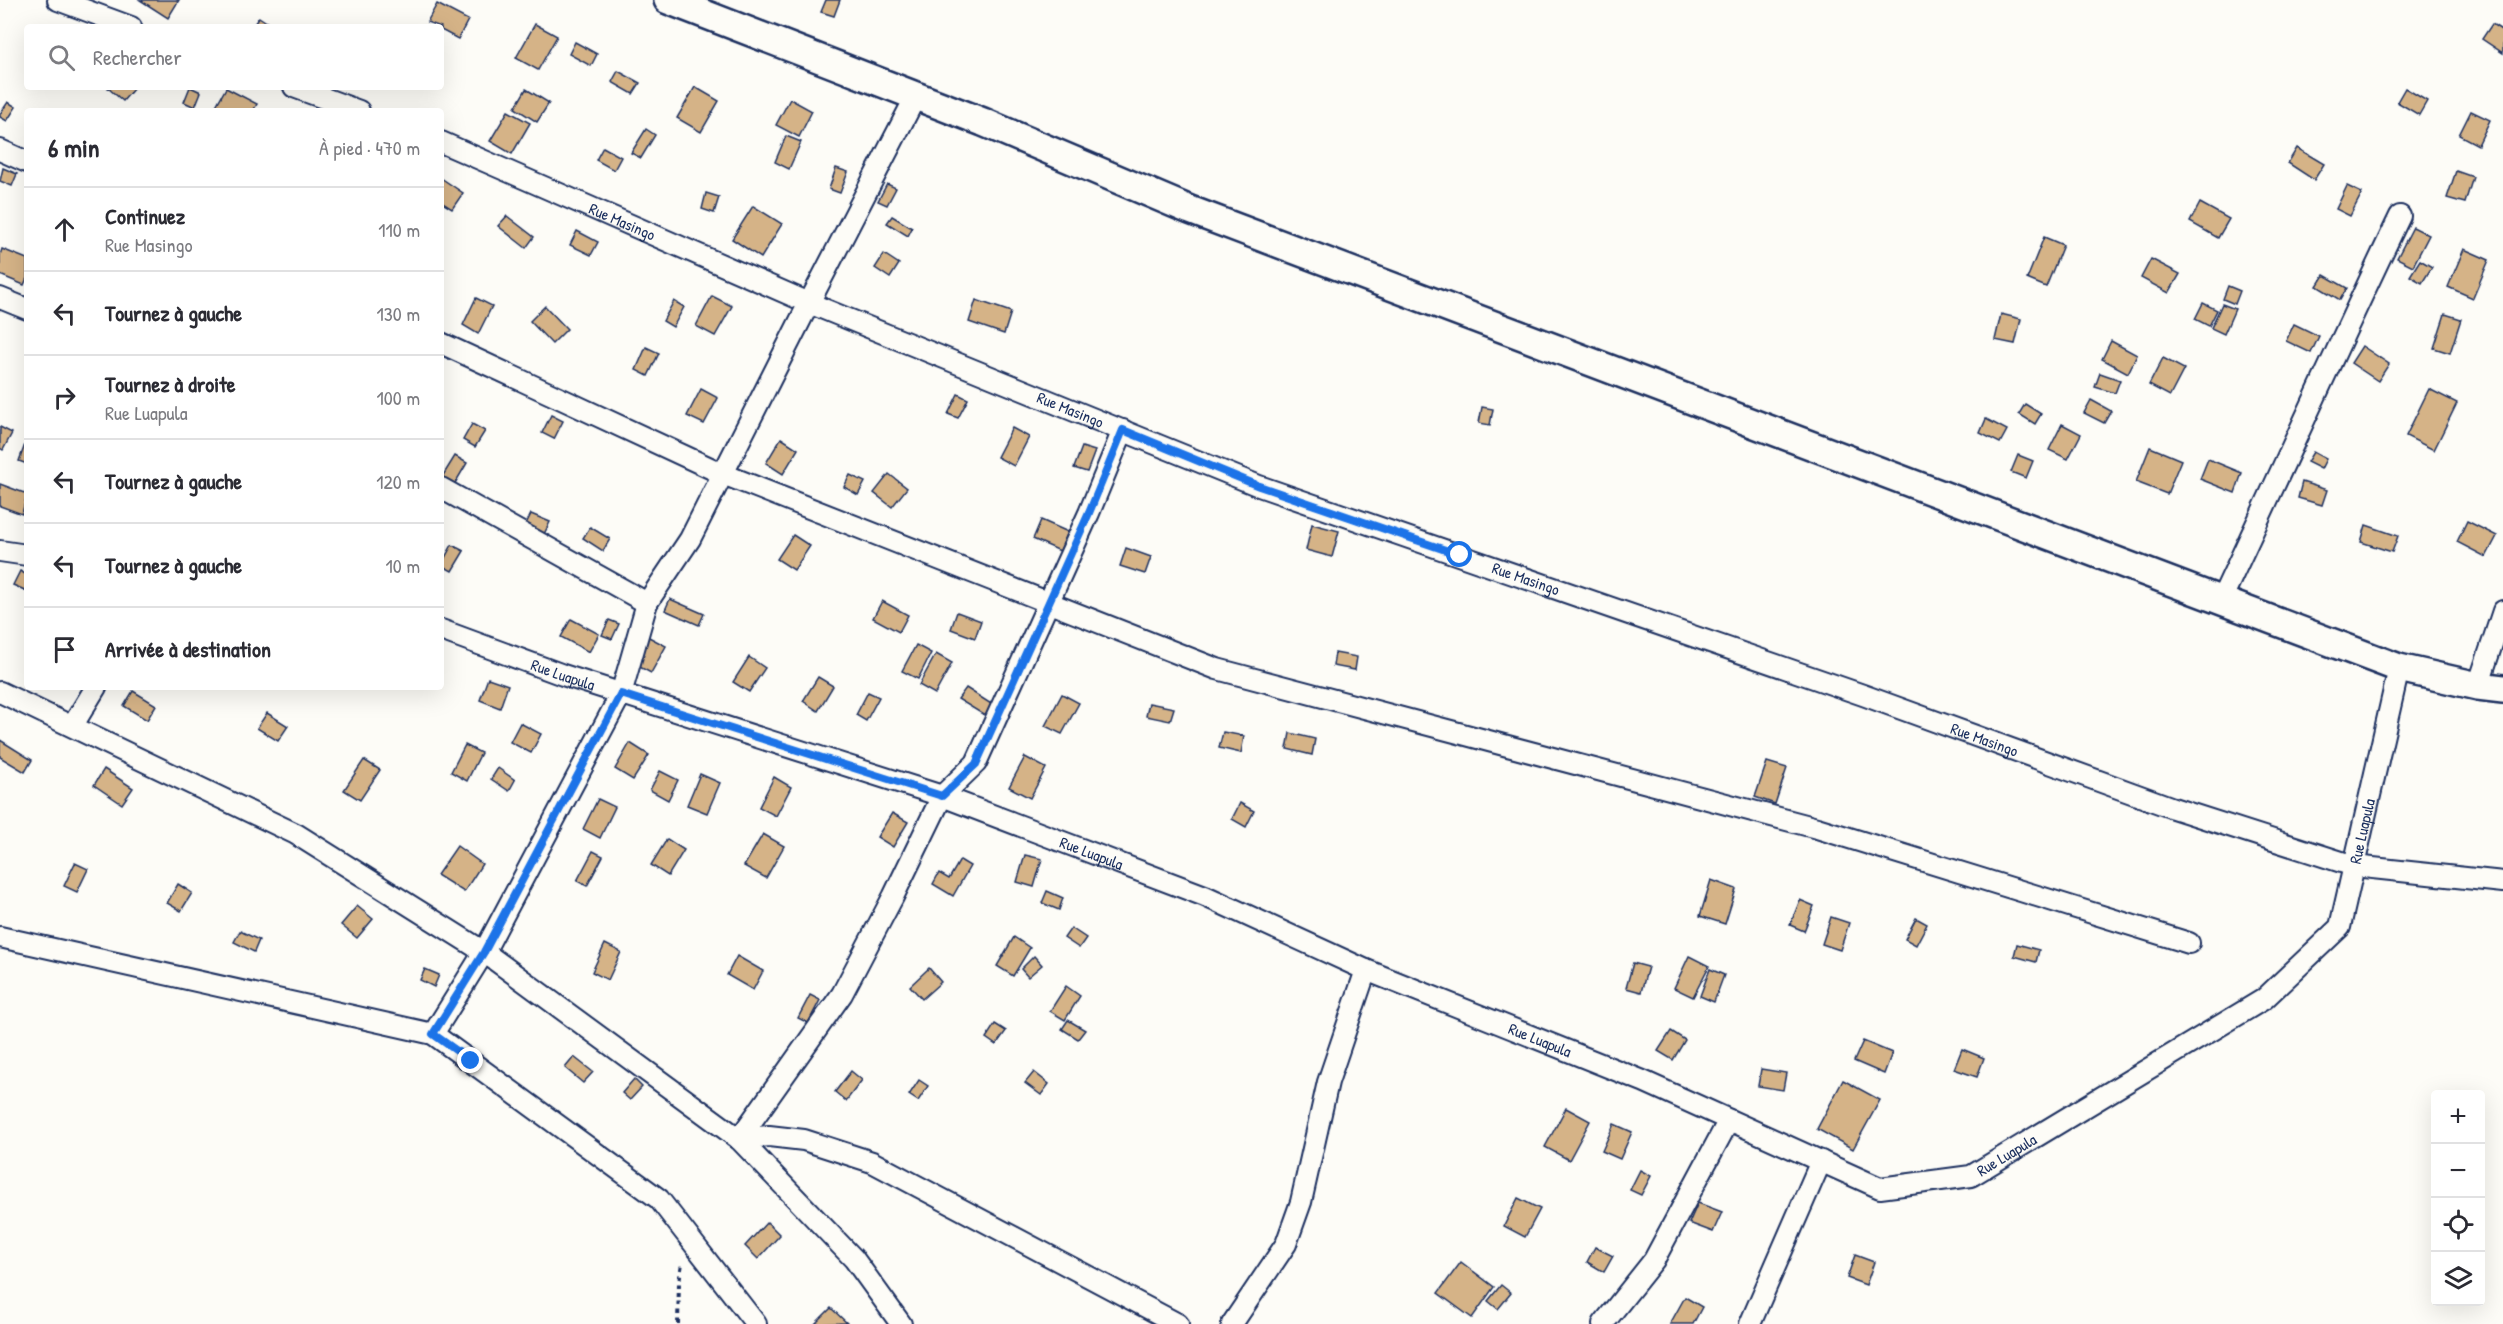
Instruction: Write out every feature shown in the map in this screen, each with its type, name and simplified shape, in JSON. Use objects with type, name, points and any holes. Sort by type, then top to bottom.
[{"type":"main road","points":[[668,0],[983,122],[1201,214],[2399,668],[2491,687]]},
{"type":"street","points":[[58,0],[123,24]]},
{"type":"street","points":[[302,90],[351,108]]},
{"type":"street","points":[[433,1034],[484,952],[621,694],[647,603],[690,539],[916,96]]},
{"type":"street","name":"Rue Masingo","points":[[444,143],[809,303],[1259,486],[1863,695],[2173,808],[2354,866],[2503,882]]},
{"type":"street","points":[[0,150],[24,161]]},
{"type":"street","points":[[2221,600],[2400,216]]},
{"type":"street","points":[[0,298],[24,308]]},
{"type":"street","points":[[444,344],[723,474],[1217,669],[1817,828],[2189,943]]},
{"type":"street","points":[[739,1139],[842,994],[942,796],[976,764],[1089,513],[1123,430]]},
{"type":"street","points":[[444,490],[647,603]]},
{"type":"street","points":[[0,551],[24,555]]},
{"type":"street","points":[[2491,687],[2503,611]]},
{"type":"street","name":"Rue Luapula","points":[[444,631],[621,694],[942,796],[1205,896],[1366,970],[1643,1081],[1880,1188],[1971,1176],[2264,999],[2340,927],[2399,668]]},
{"type":"street","points":[[73,725],[94,690]]},
{"type":"street","points":[[0,692],[73,725],[296,834],[484,952],[739,1139],[854,1259],[901,1324]]},
{"type":"street","points":[[0,937],[433,1034],[659,1199],[756,1324]]},
{"type":"street","points":[[1232,1324],[1286,1244],[1301,1202],[1328,1082],[1366,970]]},
{"type":"street","points":[[1603,1324],[1654,1260],[1729,1120]]},
{"type":"street","points":[[739,1139],[769,1136],[804,1140],[872,1162],[1178,1324]]},
{"type":"street","points":[[1750,1324],[1821,1161]]},
{"type":"path","points":[[678,1324],[679,1282],[687,1236]]},
{"type":"building","points":[[140,0],[179,0],[168,18]]},
{"type":"building","points":[[826,0],[840,0],[834,16],[821,12]]},
{"type":"building","points":[[437,4],[468,20],[458,39],[444,32],[444,24],[427,22]]},
{"type":"building","points":[[259,17],[270,24],[254,24]]},
{"type":"building","points":[[535,24],[557,36],[538,70],[516,58]]},
{"type":"building","points":[[2492,24],[2503,31],[2503,53],[2482,39]]},
{"type":"building","points":[[575,42],[597,54],[591,66],[569,54]]},
{"type":"building","points":[[618,71],[640,83],[633,94],[612,82]]},
{"type":"building","points":[[695,87],[719,101],[701,132],[677,118]]},
{"type":"building","points":[[2405,88],[2427,101],[2419,115],[2397,102]]},
{"type":"building","points":[[526,89],[549,103],[537,122],[515,108]]},
{"type":"building","points":[[110,90],[132,90],[123,101]]},
{"type":"building","points":[[189,90],[201,92],[195,107],[184,102]]},
{"type":"building","points":[[225,90],[230,90],[257,104],[255,108],[215,108]]},
{"type":"building","points":[[790,99],[812,111],[799,137],[776,125]]},
{"type":"building","points":[[8,102],[16,107],[7,121],[0,117],[0,114]]},
{"type":"building","points":[[508,111],[530,123],[512,154],[490,141]]},
{"type":"building","points":[[2471,111],[2490,120],[2478,145],[2459,135]]},
{"type":"building","points":[[646,129],[655,135],[641,158],[631,153]]},
{"type":"building","points":[[786,136],[801,142],[789,169],[775,162]]},
{"type":"building","points":[[603,147],[621,157],[614,170],[596,160]]},
{"type":"building","points":[[2297,148],[2324,164],[2314,180],[2288,163]]},
{"type":"building","points":[[3,168],[17,174],[12,186],[0,181]]},
{"type":"building","points":[[836,168],[848,172],[840,193],[829,189]]},
{"type":"building","points":[[2456,171],[2473,177],[2465,203],[2447,198]]},
{"type":"building","points":[[444,180],[463,193],[452,209],[444,204]]},
{"type":"building","points":[[887,184],[896,188],[887,205],[878,201]]},
{"type":"building","points":[[2347,186],[2362,193],[2350,216],[2336,209]]},
{"type":"building","points":[[706,193],[719,197],[714,213],[702,209]]},
{"type":"building","points":[[2200,203],[2229,219],[2218,238],[2190,222]]},
{"type":"building","points":[[753,206],[782,224],[761,258],[732,239]]},
{"type":"building","points":[[507,216],[534,237],[526,248],[498,226]]},
{"type":"building","points":[[892,216],[912,228],[908,236],[887,223]]},
{"type":"building","points":[[2413,227],[2429,235],[2413,266],[2397,258]]},
{"type":"building","points":[[577,231],[598,242],[591,255],[570,245]]},
{"type":"building","points":[[2044,237],[2063,245],[2046,287],[2027,279]]},
{"type":"building","points":[[2,249],[24,258],[24,285],[0,275]]},
{"type":"building","points":[[2464,249],[2489,260],[2473,298],[2448,287]]},
{"type":"building","points":[[884,254],[899,264],[890,278],[875,268]]},
{"type":"building","points":[[2151,259],[2180,274],[2169,293],[2141,278]]},
{"type":"building","points":[[2420,260],[2432,267],[2422,283],[2410,276]]},
{"type":"building","points":[[2324,275],[2347,288],[2340,300],[2317,286]]},
{"type":"building","points":[[2228,286],[2240,291],[2235,304],[2223,299]]},
{"type":"building","points":[[712,296],[732,306],[715,336],[696,326]]},
{"type":"building","points":[[476,298],[492,306],[478,334],[463,325]]},
{"type":"building","points":[[976,300],[1011,312],[1004,334],[969,322]]},
{"type":"building","points":[[674,301],[684,307],[673,327],[663,321]]},
{"type":"building","points":[[2203,303],[2217,310],[2209,326],[2195,319]]},
{"type":"building","points":[[2222,304],[2235,309],[2224,334],[2211,328]]},
{"type":"building","points":[[545,306],[567,329],[552,344],[530,321]]},
{"type":"building","points":[[2001,314],[2021,319],[2015,344],[1995,340]]},
{"type":"building","points":[[2445,314],[2461,319],[2450,353],[2434,348]]},
{"type":"building","points":[[2294,324],[2319,336],[2311,353],[2286,341]]},
{"type":"building","points":[[2111,341],[2137,355],[2128,373],[2102,359]]},
{"type":"building","points":[[2362,346],[2389,364],[2378,381],[2351,363]]},
{"type":"building","points":[[646,347],[659,353],[648,376],[636,370]]},
{"type":"building","points":[[2163,358],[2184,369],[2170,396],[2149,385]]},
{"type":"building","points":[[2100,373],[2120,380],[2115,393],[2095,387]]},
{"type":"building","points":[[701,389],[718,398],[704,424],[687,416]]},
{"type":"building","points":[[2429,389],[2457,403],[2434,450],[2406,436]]},
{"type":"building","points":[[958,394],[968,399],[958,418],[948,414]]},
{"type":"building","points":[[2091,400],[2111,411],[2104,423],[2084,413]]},
{"type":"building","points":[[2025,404],[2041,414],[2035,424],[2019,414]]},
{"type":"building","points":[[1482,407],[1493,409],[1490,425],[1479,423]]},
{"type":"building","points":[[551,415],[563,421],[554,439],[542,433]]},
{"type":"building","points":[[1986,419],[2007,430],[2000,443],[1980,433]]},
{"type":"building","points":[[472,424],[485,431],[475,447],[463,440]]},
{"type":"building","points":[[2062,424],[2081,434],[2068,459],[2049,450]]},
{"type":"building","points":[[0,427],[12,433],[3,450],[0,448]]},
{"type":"building","points":[[1012,428],[1029,437],[1014,466],[997,457]]},
{"type":"building","points":[[781,438],[798,449],[783,474],[766,463]]},
{"type":"building","points":[[24,447],[24,463],[19,461]]},
{"type":"building","points":[[1082,447],[1095,451],[1087,472],[1074,468]]},
{"type":"building","points":[[2150,447],[2181,460],[2167,494],[2136,482]]},
{"type":"building","points":[[2313,452],[2326,459],[2321,469],[2307,462]]},
{"type":"building","points":[[2018,455],[2033,461],[2026,478],[2011,472]]},
{"type":"building","points":[[455,456],[467,463],[454,485],[444,478],[444,474]]},
{"type":"building","points":[[2208,459],[2242,473],[2235,493],[2200,479]]},
{"type":"building","points":[[889,474],[907,488],[892,507],[874,493]]},
{"type":"building","points":[[850,475],[865,482],[858,495],[844,487]]},
{"type":"building","points":[[2302,482],[2327,490],[2322,505],[2298,498]]},
{"type":"building","points":[[0,484],[24,493],[22,514],[0,506]]},
{"type":"building","points":[[531,514],[550,522],[544,534],[525,526]]},
{"type":"building","points":[[1041,520],[1068,532],[1060,551],[1033,539]]},
{"type":"building","points":[[2467,521],[2497,536],[2486,557],[2457,542]]},
{"type":"building","points":[[1312,524],[1339,531],[1332,557],[1306,550]]},
{"type":"building","points":[[2366,525],[2398,536],[2392,552],[2361,542]]},
{"type":"building","points":[[590,527],[610,539],[603,551],[583,538]]},
{"type":"building","points":[[793,535],[810,546],[794,570],[777,559]]},
{"type":"building","points":[[452,545],[464,551],[452,571],[444,567],[444,560]]},
{"type":"building","points":[[1126,548],[1151,557],[1145,574],[1120,566]]},
{"type":"building","points":[[20,571],[24,573],[24,590],[13,585]]},
{"type":"building","points":[[670,599],[704,614],[699,625],[665,610]]},
{"type":"building","points":[[882,601],[908,615],[899,632],[873,618]]},
{"type":"building","points":[[957,612],[981,621],[975,638],[951,629]]},
{"type":"building","points":[[571,619],[599,634],[589,652],[561,637]]},
{"type":"building","points":[[609,620],[619,624],[612,639],[602,635]]},
{"type":"building","points":[[647,636],[666,646],[651,673],[632,663]]},
{"type":"building","points":[[916,645],[931,653],[918,679],[902,671]]},
{"type":"building","points":[[1335,653],[1357,657],[1355,670],[1333,666]]},
{"type":"building","points":[[936,654],[952,663],[935,694],[919,685]]},
{"type":"building","points":[[749,657],[765,668],[749,692],[733,682]]},
{"type":"building","points":[[818,677],[833,686],[818,711],[803,701]]},
{"type":"building","points":[[488,678],[508,685],[500,708],[480,700]]},
{"type":"building","points":[[966,688],[996,707],[989,718],[958,699]]},
{"type":"building","points":[[133,691],[156,705],[147,720],[124,706]]},
{"type":"building","points":[[868,692],[879,697],[866,721],[856,715]]},
{"type":"building","points":[[1062,694],[1079,703],[1062,734],[1045,726]]},
{"type":"building","points":[[1149,703],[1174,708],[1170,721],[1146,716]]},
{"type":"building","points":[[267,713],[288,726],[278,741],[257,728]]},
{"type":"building","points":[[520,723],[541,734],[531,753],[510,742]]},
{"type":"building","points":[[1223,732],[1244,736],[1241,753],[1219,748]]},
{"type":"building","points":[[1290,733],[1315,739],[1312,755],[1287,749]]},
{"type":"building","points":[[0,740],[32,760],[25,772],[0,757]]},
{"type":"building","points":[[630,743],[649,755],[633,780],[615,769]]},
{"type":"building","points":[[465,745],[481,753],[467,781],[451,772]]},
{"type":"building","points":[[1025,757],[1046,768],[1030,798],[1009,787]]},
{"type":"building","points":[[364,760],[380,770],[360,800],[344,790]]},
{"type":"building","points":[[1767,762],[1787,768],[1775,804],[1755,797]]},
{"type":"building","points":[[498,768],[515,780],[509,791],[491,779]]},
{"type":"building","points":[[104,769],[133,788],[122,804],[94,785]]},
{"type":"building","points":[[660,771],[678,780],[668,800],[650,790]]},
{"type":"building","points":[[700,774],[720,783],[707,813],[687,805]]},
{"type":"building","points":[[774,777],[791,787],[776,816],[759,807]]},
{"type":"building","points":[[598,799],[615,807],[600,838],[583,829]]},
{"type":"building","points":[[1240,803],[1254,811],[1246,827],[1232,819]]},
{"type":"building","points":[[892,813],[908,822],[893,847],[877,837]]},
{"type":"building","points":[[763,834],[784,846],[766,878],[744,866]]},
{"type":"building","points":[[667,839],[684,850],[668,876],[651,865]]},
{"type":"building","points":[[457,846],[482,864],[464,892],[437,875]]},
{"type":"building","points":[[593,851],[603,856],[587,886],[577,881]]},
{"type":"building","points":[[1025,855],[1042,859],[1034,887],[1017,882]]},
{"type":"building","points":[[960,860],[970,866],[953,896],[933,884],[939,873],[949,879]]},
{"type":"building","points":[[75,863],[88,869],[77,892],[64,886]]},
{"type":"building","points":[[1711,880],[1736,889],[1725,924],[1700,916]]},
{"type":"building","points":[[178,884],[192,893],[181,911],[167,903]]},
{"type":"building","points":[[1047,891],[1063,898],[1059,910],[1042,903]]},
{"type":"building","points":[[1800,900],[1814,906],[1804,931],[1790,925]]},
{"type":"building","points":[[357,906],[373,919],[357,938],[341,925]]},
{"type":"building","points":[[1831,917],[1849,923],[1840,950],[1822,944]]},
{"type":"building","points":[[1916,918],[1927,924],[1916,945],[1905,939]]},
{"type":"building","points":[[1071,928],[1086,938],[1079,948],[1064,938]]},
{"type":"building","points":[[240,931],[259,940],[254,952],[234,942]]},
{"type":"building","points":[[1014,937],[1030,948],[1013,976],[997,966]]},
{"type":"building","points":[[605,944],[621,952],[608,980],[592,972]]},
{"type":"building","points":[[2017,944],[2039,950],[2036,962],[2014,956]]},
{"type":"building","points":[[737,956],[763,971],[753,990],[727,975]]},
{"type":"building","points":[[1034,956],[1042,965],[1028,977],[1021,969]]},
{"type":"building","points":[[1689,956],[1709,966],[1693,997],[1674,988]]},
{"type":"building","points":[[1633,963],[1648,967],[1641,992],[1626,988]]},
{"type":"building","points":[[929,968],[941,982],[922,999],[910,986]]},
{"type":"building","points":[[425,969],[439,975],[434,987],[420,980]]},
{"type":"building","points":[[1710,969],[1724,975],[1714,1002],[1700,996]]},
{"type":"building","points":[[1066,986],[1080,996],[1065,1020],[1050,1011]]},
{"type":"building","points":[[810,995],[820,1000],[808,1023],[798,1018]]},
{"type":"building","points":[[1068,1020],[1085,1030],[1078,1039],[1062,1029]]},
{"type":"building","points":[[995,1024],[1006,1031],[996,1045],[986,1038]]},
{"type":"building","points":[[1671,1031],[1685,1040],[1673,1060],[1658,1051]]},
{"type":"building","points":[[1863,1041],[1892,1053],[1884,1074],[1854,1061]]},
{"type":"building","points":[[1962,1049],[1984,1058],[1977,1077],[1954,1069]]},
{"type":"building","points":[[574,1057],[593,1072],[583,1083],[565,1068]]},
{"type":"building","points":[[1761,1069],[1786,1073],[1783,1090],[1758,1086]]},
{"type":"building","points":[[851,1071],[862,1080],[846,1101],[835,1092]]},
{"type":"building","points":[[1034,1072],[1049,1084],[1041,1095],[1025,1083]]},
{"type":"building","points":[[634,1079],[642,1087],[630,1100],[622,1093]]},
{"type":"building","points":[[919,1080],[928,1086],[918,1101],[909,1095]]},
{"type":"building","points":[[1843,1080],[1880,1100],[1853,1149],[1817,1129]]},
{"type":"building","points":[[1566,1108],[1590,1121],[1569,1160],[1545,1147]]},
{"type":"building","points":[[1614,1124],[1632,1132],[1620,1159],[1602,1151]]},
{"type":"building","points":[[1640,1170],[1651,1176],[1641,1195],[1630,1190]]},
{"type":"building","points":[[1518,1198],[1540,1209],[1525,1237],[1504,1226]]},
{"type":"building","points":[[1698,1203],[1722,1212],[1713,1232],[1689,1223]]},
{"type":"building","points":[[767,1222],[780,1235],[758,1259],[745,1246]]},
{"type":"building","points":[[1595,1247],[1613,1256],[1604,1272],[1587,1262]]},
{"type":"building","points":[[1855,1255],[1874,1262],[1866,1285],[1847,1278]]},
{"type":"building","points":[[1461,1262],[1494,1287],[1472,1318],[1438,1293]]},
{"type":"building","points":[[1501,1285],[1511,1293],[1498,1309],[1488,1301]]},
{"type":"building","points":[[1685,1297],[1702,1307],[1693,1324],[1670,1324]]},
{"type":"building","points":[[831,1308],[847,1323],[815,1324]]},
{"type":"route","points":[[471,1061],[433,1034],[484,952],[621,694],[942,796],[976,764],[1089,513],[1123,430],[1259,486],[1460,555]]}]
